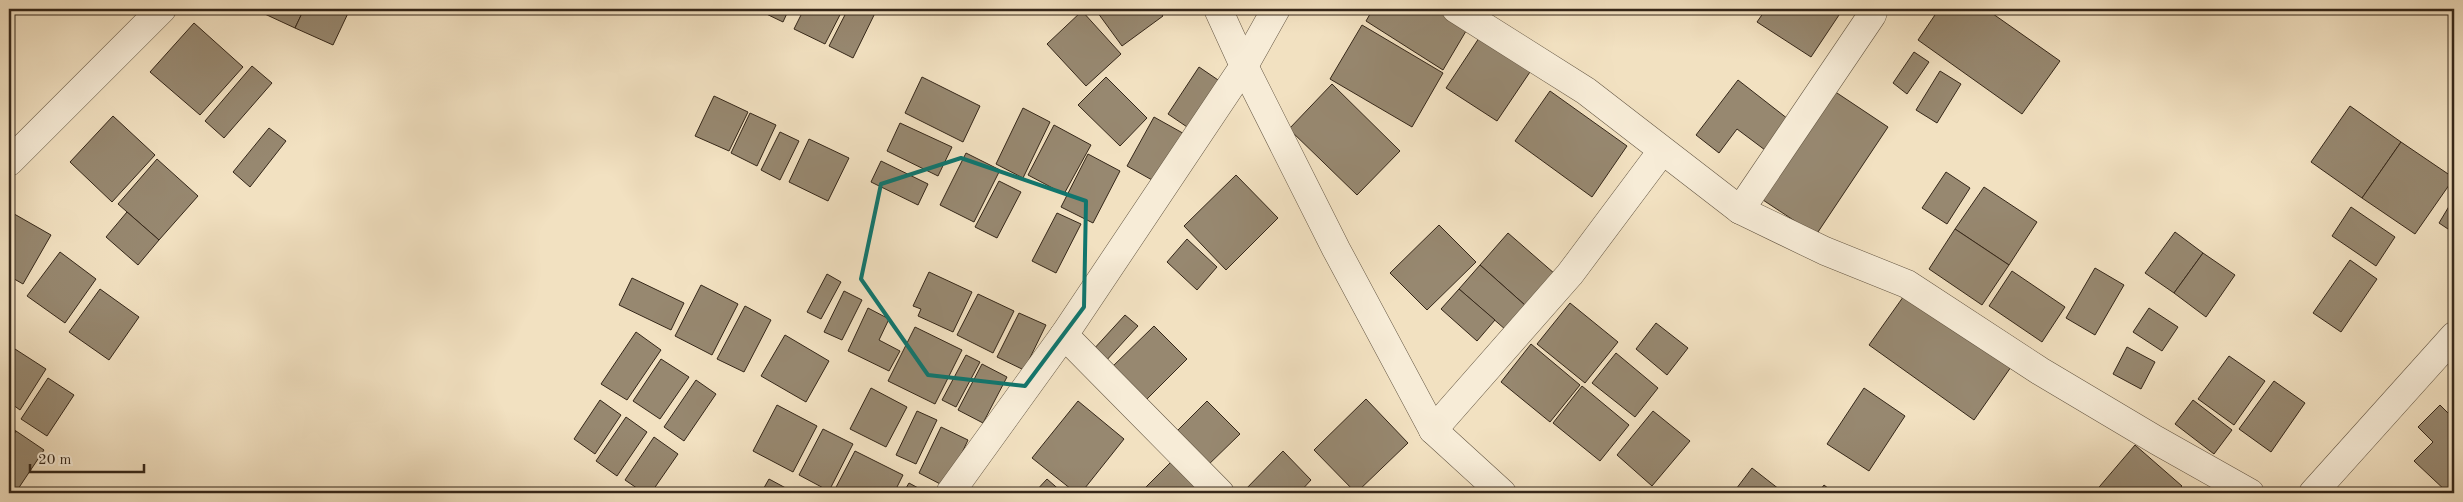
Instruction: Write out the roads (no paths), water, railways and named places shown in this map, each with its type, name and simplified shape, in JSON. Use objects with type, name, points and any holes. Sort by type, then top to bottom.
[{"type":"street","points":[[9,162],[162,9]]},
{"type":"street","points":[[1218,9],[1244,66],[1336,249],[1433,430],[1502,493]]},
{"type":"street","points":[[950,493],[1064,335],[1244,66],[1276,9]]},
{"type":"street","points":[[1456,9],[1586,91],[1740,210],[1826,251],[1907,284],[2040,370],[2156,440],[2250,493]]},
{"type":"street","points":[[1740,210],[1872,15],[1874,9]]},
{"type":"street","points":[[1433,430],[1570,274],[1662,151]]},
{"type":"street","points":[[1064,335],[1220,493]]},
{"type":"street","points":[[2313,493],[2454,336]]}]
